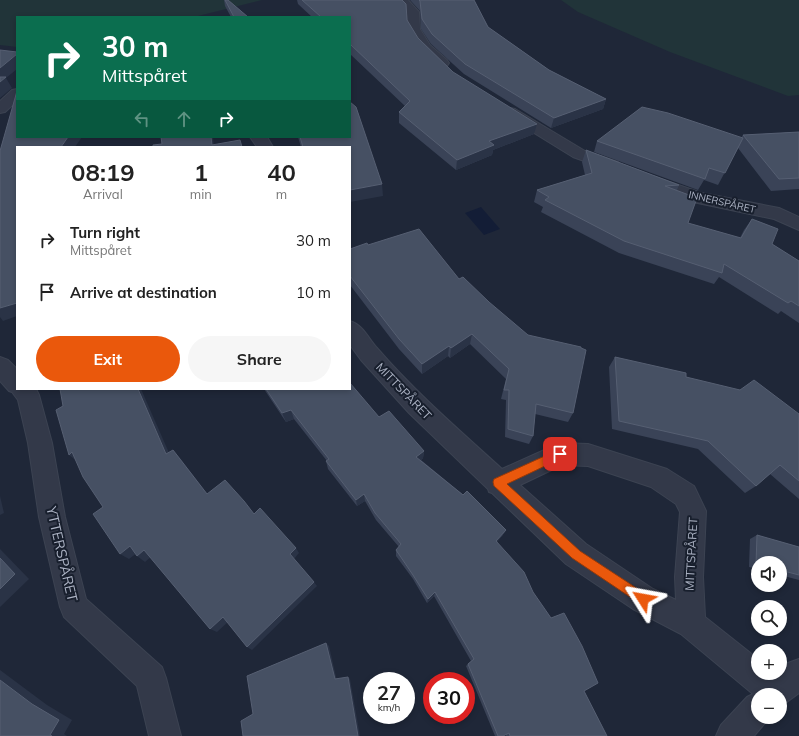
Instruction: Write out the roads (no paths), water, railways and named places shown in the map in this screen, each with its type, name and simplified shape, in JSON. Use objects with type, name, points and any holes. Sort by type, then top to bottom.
[{"type":"street","points":[[402,0],[413,12],[414,28],[425,47],[452,73]]},
{"type":"street","points":[[0,110],[16,94]]},
{"type":"street","name":"INNERSPÅRET","points":[[500,105],[579,154],[631,174],[699,198],[779,214],[799,214]]},
{"type":"street","points":[[259,138],[265,146]]},
{"type":"street","name":"INNERSPÅRET","points":[[779,214],[799,224]]},
{"type":"street","name":"MITTSPÅRET","points":[[351,329],[369,354],[417,406],[576,554],[643,599],[691,624],[757,688]]},
{"type":"street","points":[[0,366],[16,383]]},
{"type":"street","name":"YTTERSPÅRET","points":[[23,390],[28,395],[40,443],[52,518],[74,607],[151,678],[165,736]]},
{"type":"street","name":"MITTSPÅRET","points":[[498,482],[560,454],[588,455],[658,477],[685,495],[693,511],[688,577],[691,624]]},
{"type":"street","points":[[780,688],[799,674]]},
{"type":"street","points":[[732,736],[751,715]]},
{"type":"water","points":[[481,207],[500,229],[484,235],[465,213]]}]
